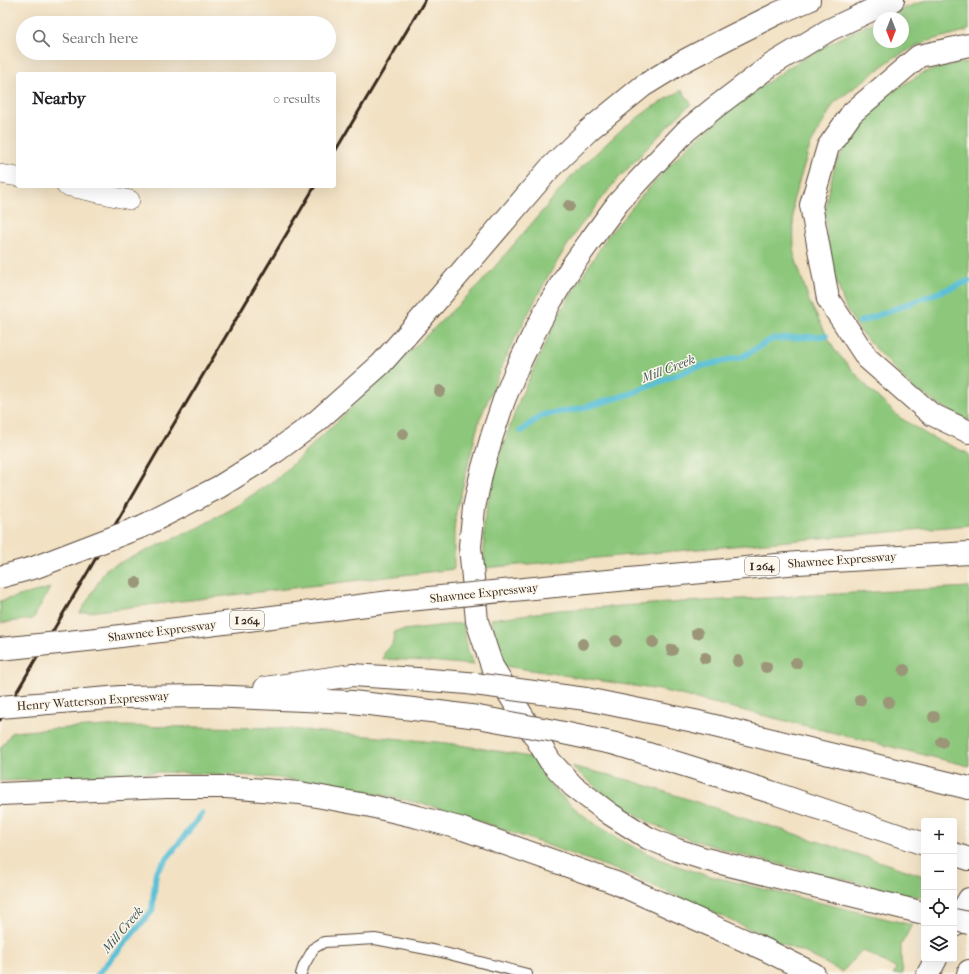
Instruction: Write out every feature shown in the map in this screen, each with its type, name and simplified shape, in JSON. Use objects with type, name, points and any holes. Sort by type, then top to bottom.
[{"type":"main road","points":[[0,577],[36,567],[143,526],[219,487],[275,452],[316,422],[381,364],[550,168],[589,130],[643,86],[682,62],[778,13],[809,0]]},
{"type":"main road","points":[[893,0],[829,30],[759,74],[686,131],[614,209],[572,266],[532,337],[517,368],[504,400],[482,471],[474,508],[470,546],[477,621],[492,666],[550,761],[573,786],[610,814],[648,838],[677,850],[705,859],[921,912]]},
{"type":"main road","points":[[969,45],[919,56],[852,113],[828,147],[811,205],[828,299],[867,358],[931,414],[969,432]]},
{"type":"main road","name":"Shawnee Expressway","points":[[0,649],[97,639],[398,601],[798,563],[969,553]]},
{"type":"main road","points":[[210,696],[352,675],[467,683],[586,699],[694,721],[969,788]]},
{"type":"main road","points":[[210,696],[352,702],[478,717],[542,728],[616,744],[771,792],[921,843]]},
{"type":"main road","name":"Henry Watterson Expressway","points":[[0,707],[121,697],[210,696]]},
{"type":"main road","points":[[0,794],[166,787],[226,787],[300,793],[371,806],[463,829],[616,883],[766,950],[814,974]]},
{"type":"main road","points":[[957,855],[969,859]]},
{"type":"main road","points":[[969,899],[957,921],[969,923]]},
{"type":"main road","points":[[928,974],[934,962]]},
{"type":"street","points":[[0,174],[16,177]]},
{"type":"street","points":[[75,188],[130,200]]},
{"type":"lane","points":[[301,974],[304,965],[314,948],[324,942],[375,939],[437,951],[527,974]]},
{"type":"green space","points":[[927,0],[969,0],[969,30],[925,42],[893,58],[834,103],[810,146],[793,201],[794,254],[809,301],[834,349],[871,391],[899,417],[929,436],[969,454],[969,525],[484,568],[484,521],[493,478],[520,398],[559,314],[607,237],[645,192],[687,147],[736,105],[789,67],[829,44],[873,22],[873,48],[909,48],[909,12],[896,12]]},
{"type":"green space","points":[[969,62],[969,421],[944,408],[912,387],[863,335],[846,309],[829,260],[825,213],[828,192],[835,166],[854,131],[867,114],[883,98],[925,72]]},
{"type":"green space","points":[[682,90],[691,104],[615,182],[578,229],[546,280],[510,348],[479,421],[456,513],[454,531],[454,569],[80,613],[106,569],[197,528],[239,505],[279,477],[481,283],[573,175],[622,129],[651,108]]},
{"type":"green space","points":[[969,587],[969,766],[660,690],[505,666],[494,634],[491,619],[559,610]]},
{"type":"green space","points":[[50,588],[33,619],[0,623],[0,601]]},
{"type":"green space","points":[[463,623],[468,651],[474,665],[383,659],[385,651],[392,644],[395,631]]},
{"type":"green space","points":[[108,726],[278,728],[447,743],[534,758],[552,787],[583,815],[614,836],[648,854],[702,874],[912,925],[901,945],[903,974],[893,974],[897,969],[862,950],[842,972],[800,950],[799,951],[625,873],[437,807],[358,790],[279,778],[158,772],[78,778],[0,781],[0,749],[12,732]]},
{"type":"green space","points":[[571,766],[629,780],[921,875],[921,897],[907,894],[906,896],[847,880],[745,856],[674,834],[647,821],[606,795]]},
{"type":"waterway","name":"Mill Creek","points":[[860,322],[969,281]]},
{"type":"waterway","name":"Mill Creek","points":[[521,431],[542,415],[579,409],[630,394],[693,368],[742,357],[772,339],[826,336]]},
{"type":"waterway","name":"Mill Creek","points":[[98,974],[152,911],[156,872],[202,814]]},
{"type":"railway","points":[[336,150],[425,0]]},
{"type":"railway","points":[[0,720],[314,188]]}]
